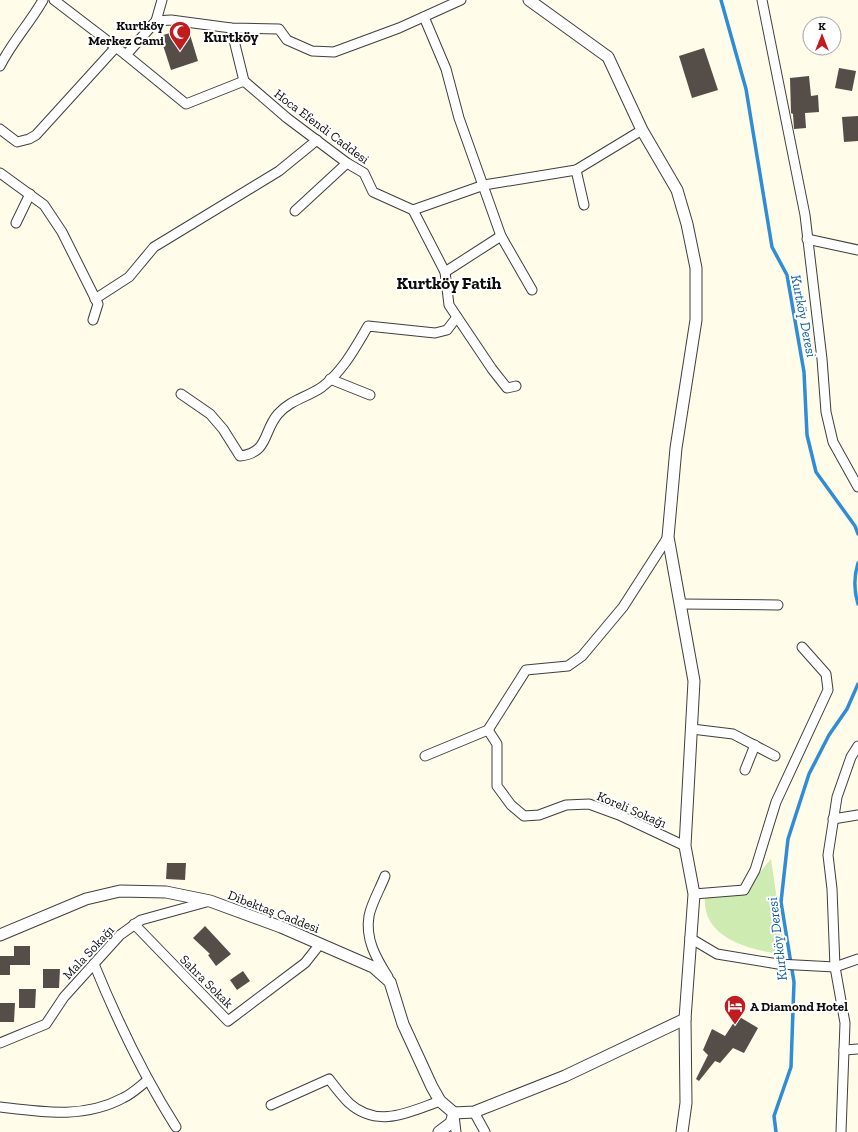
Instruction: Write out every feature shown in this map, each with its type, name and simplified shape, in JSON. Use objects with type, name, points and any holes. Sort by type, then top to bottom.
[{"type":"street","points":[[0,66],[10,48],[33,18],[43,0]]},
{"type":"street","points":[[54,0],[116,47],[186,104],[244,81],[231,28]]},
{"type":"street","points":[[126,55],[156,21],[162,0]]},
{"type":"street","points":[[156,21],[171,20],[231,28],[279,29],[287,40],[312,51],[334,52],[424,17],[461,0]]},
{"type":"street","points":[[528,0],[608,57],[642,130],[677,190],[687,224],[696,268],[696,320],[676,448],[668,537],[694,681],[685,846],[694,894],[685,1019],[686,1104],[682,1132]]},
{"type":"street","points":[[762,0],[805,216],[822,359],[826,412],[833,442],[858,487]]},
{"type":"street","points":[[424,17],[446,69],[459,118],[501,236],[532,290]]},
{"type":"street","points":[[0,129],[17,142],[29,139],[36,135],[116,47]]},
{"type":"street","name":"Hoca Efendi Caddesi","points":[[244,81],[287,118],[347,163],[364,173],[373,192],[413,210]]},
{"type":"street","points":[[516,386],[507,388],[492,369],[449,305],[445,272],[413,210],[484,185],[576,170],[642,130]]},
{"type":"street","points":[[95,299],[129,277],[154,247],[280,171],[317,140]]},
{"type":"street","points":[[295,211],[347,163]]},
{"type":"street","points":[[576,170],[584,205]]},
{"type":"street","points":[[0,173],[44,205],[62,232],[98,304],[92,320]]},
{"type":"street","points":[[16,223],[30,194]]},
{"type":"street","points":[[445,272],[501,236]]},
{"type":"street","points":[[807,239],[858,250]]},
{"type":"street","points":[[181,394],[210,414],[223,429],[240,456],[250,455],[260,448],[277,414],[290,403],[322,387],[344,365],[368,326],[435,333],[447,330],[457,317]]},
{"type":"street","points":[[330,380],[370,395]]},
{"type":"street","points":[[425,756],[488,730],[526,670],[568,666],[582,656],[623,607],[668,537]]},
{"type":"street","points":[[680,604],[778,606]]},
{"type":"street","points":[[694,894],[744,890],[755,870],[776,802],[828,690],[826,674],[802,647]]},
{"type":"street","points":[[692,729],[733,734],[775,756]]},
{"type":"street","name":"Koreli Sokağı","points":[[488,730],[498,744],[497,786],[511,806],[524,816],[539,815],[566,805],[589,804],[619,815],[685,846]]},
{"type":"street","points":[[745,770],[755,745]]},
{"type":"street","points":[[841,1132],[844,1023],[835,967],[832,888],[828,855],[839,790],[851,757],[858,746]]},
{"type":"street","points":[[833,819],[858,816]]},
{"type":"street","points":[[385,876],[369,915],[371,947],[390,982],[403,1024],[440,1101],[454,1113],[456,1132]]},
{"type":"street","name":"Dibektaş Caddesi","points":[[0,935],[86,899],[120,891],[166,892],[210,901],[281,927],[373,967],[390,982]]},
{"type":"street","name":"Mala Sokağı","points":[[0,1043],[46,1024],[64,997],[120,934],[134,924],[141,920],[210,901]]},
{"type":"street","name":"Sahra Sokak","points":[[134,924],[228,1021],[305,963],[320,944]]},
{"type":"street","points":[[690,938],[717,954],[778,964],[835,967],[858,959]]},
{"type":"street","points":[[94,964],[113,1011],[148,1080],[176,1127]]},
{"type":"street","points":[[454,1113],[474,1112],[565,1076],[685,1019]]},
{"type":"street","points":[[844,1050],[858,1049]]},
{"type":"street","points":[[0,1107],[53,1114],[86,1112],[124,1098],[148,1080]]},
{"type":"street","points":[[271,1105],[329,1080],[350,1104],[371,1117],[394,1117],[440,1101]]},
{"type":"street","points":[[474,1112],[485,1132]]},
{"type":"street","points":[[439,1132],[451,1123],[454,1113]]},
{"type":"green space","points":[[771,859],[785,955],[758,950],[731,940],[711,923],[706,911],[705,896],[751,883]]},
{"type":"building","name":"Kurtköy Merkez Cami","points":[[188,28],[198,61],[171,70],[160,36]]},
{"type":"building","points":[[704,48],[718,90],[692,98],[679,56]]},
{"type":"building","points":[[839,68],[856,71],[852,91],[835,88]]},
{"type":"building","points":[[809,76],[811,96],[818,95],[819,112],[805,113],[806,128],[794,129],[793,114],[791,113],[790,78]]},
{"type":"building","points":[[858,116],[858,141],[844,142],[842,117]]},
{"type":"building","points":[[167,863],[186,863],[185,880],[166,879]]},
{"type":"building","points":[[205,926],[231,954],[216,966],[208,955],[210,954],[193,938]]},
{"type":"building","points":[[14,946],[30,946],[30,965],[10,965],[10,975],[0,975],[0,956],[14,956]]},
{"type":"building","points":[[43,969],[60,969],[59,988],[43,988]]},
{"type":"building","points":[[243,971],[250,981],[237,990],[230,980]]},
{"type":"building","points":[[19,989],[36,989],[35,1008],[19,1008]]},
{"type":"building","points":[[0,1003],[15,1003],[14,1022],[0,1022]]},
{"type":"building","points":[[738,1016],[758,1028],[744,1053],[733,1048],[720,1063],[715,1061],[699,1081],[696,1079],[708,1055],[703,1050],[712,1029],[725,1036]]},
{"type":"waterway","name":"Kurtköy Deresi","points":[[721,0],[746,89],[772,247],[787,275],[804,372],[807,435],[816,472],[855,526],[858,534]]},
{"type":"waterway","name":"Kurtköy Deresi","points":[[858,563],[855,584],[858,604]]},
{"type":"waterway","name":"Kurtköy Deresi","points":[[776,1132],[774,1116],[791,1067],[794,982],[781,902],[788,839],[809,774],[829,735],[847,709],[858,684]]},
{"type":"place","name":"Kurtköy Merkez Cami","points":[[180,52]]},
{"type":"place","name":"A Diamond Hotel","points":[[735,1026]]},
{"type":"district","name":"Kurtköy","points":[[231,37]]},
{"type":"district","name":"Kurtköy Fatih","points":[[449,283]]}]
